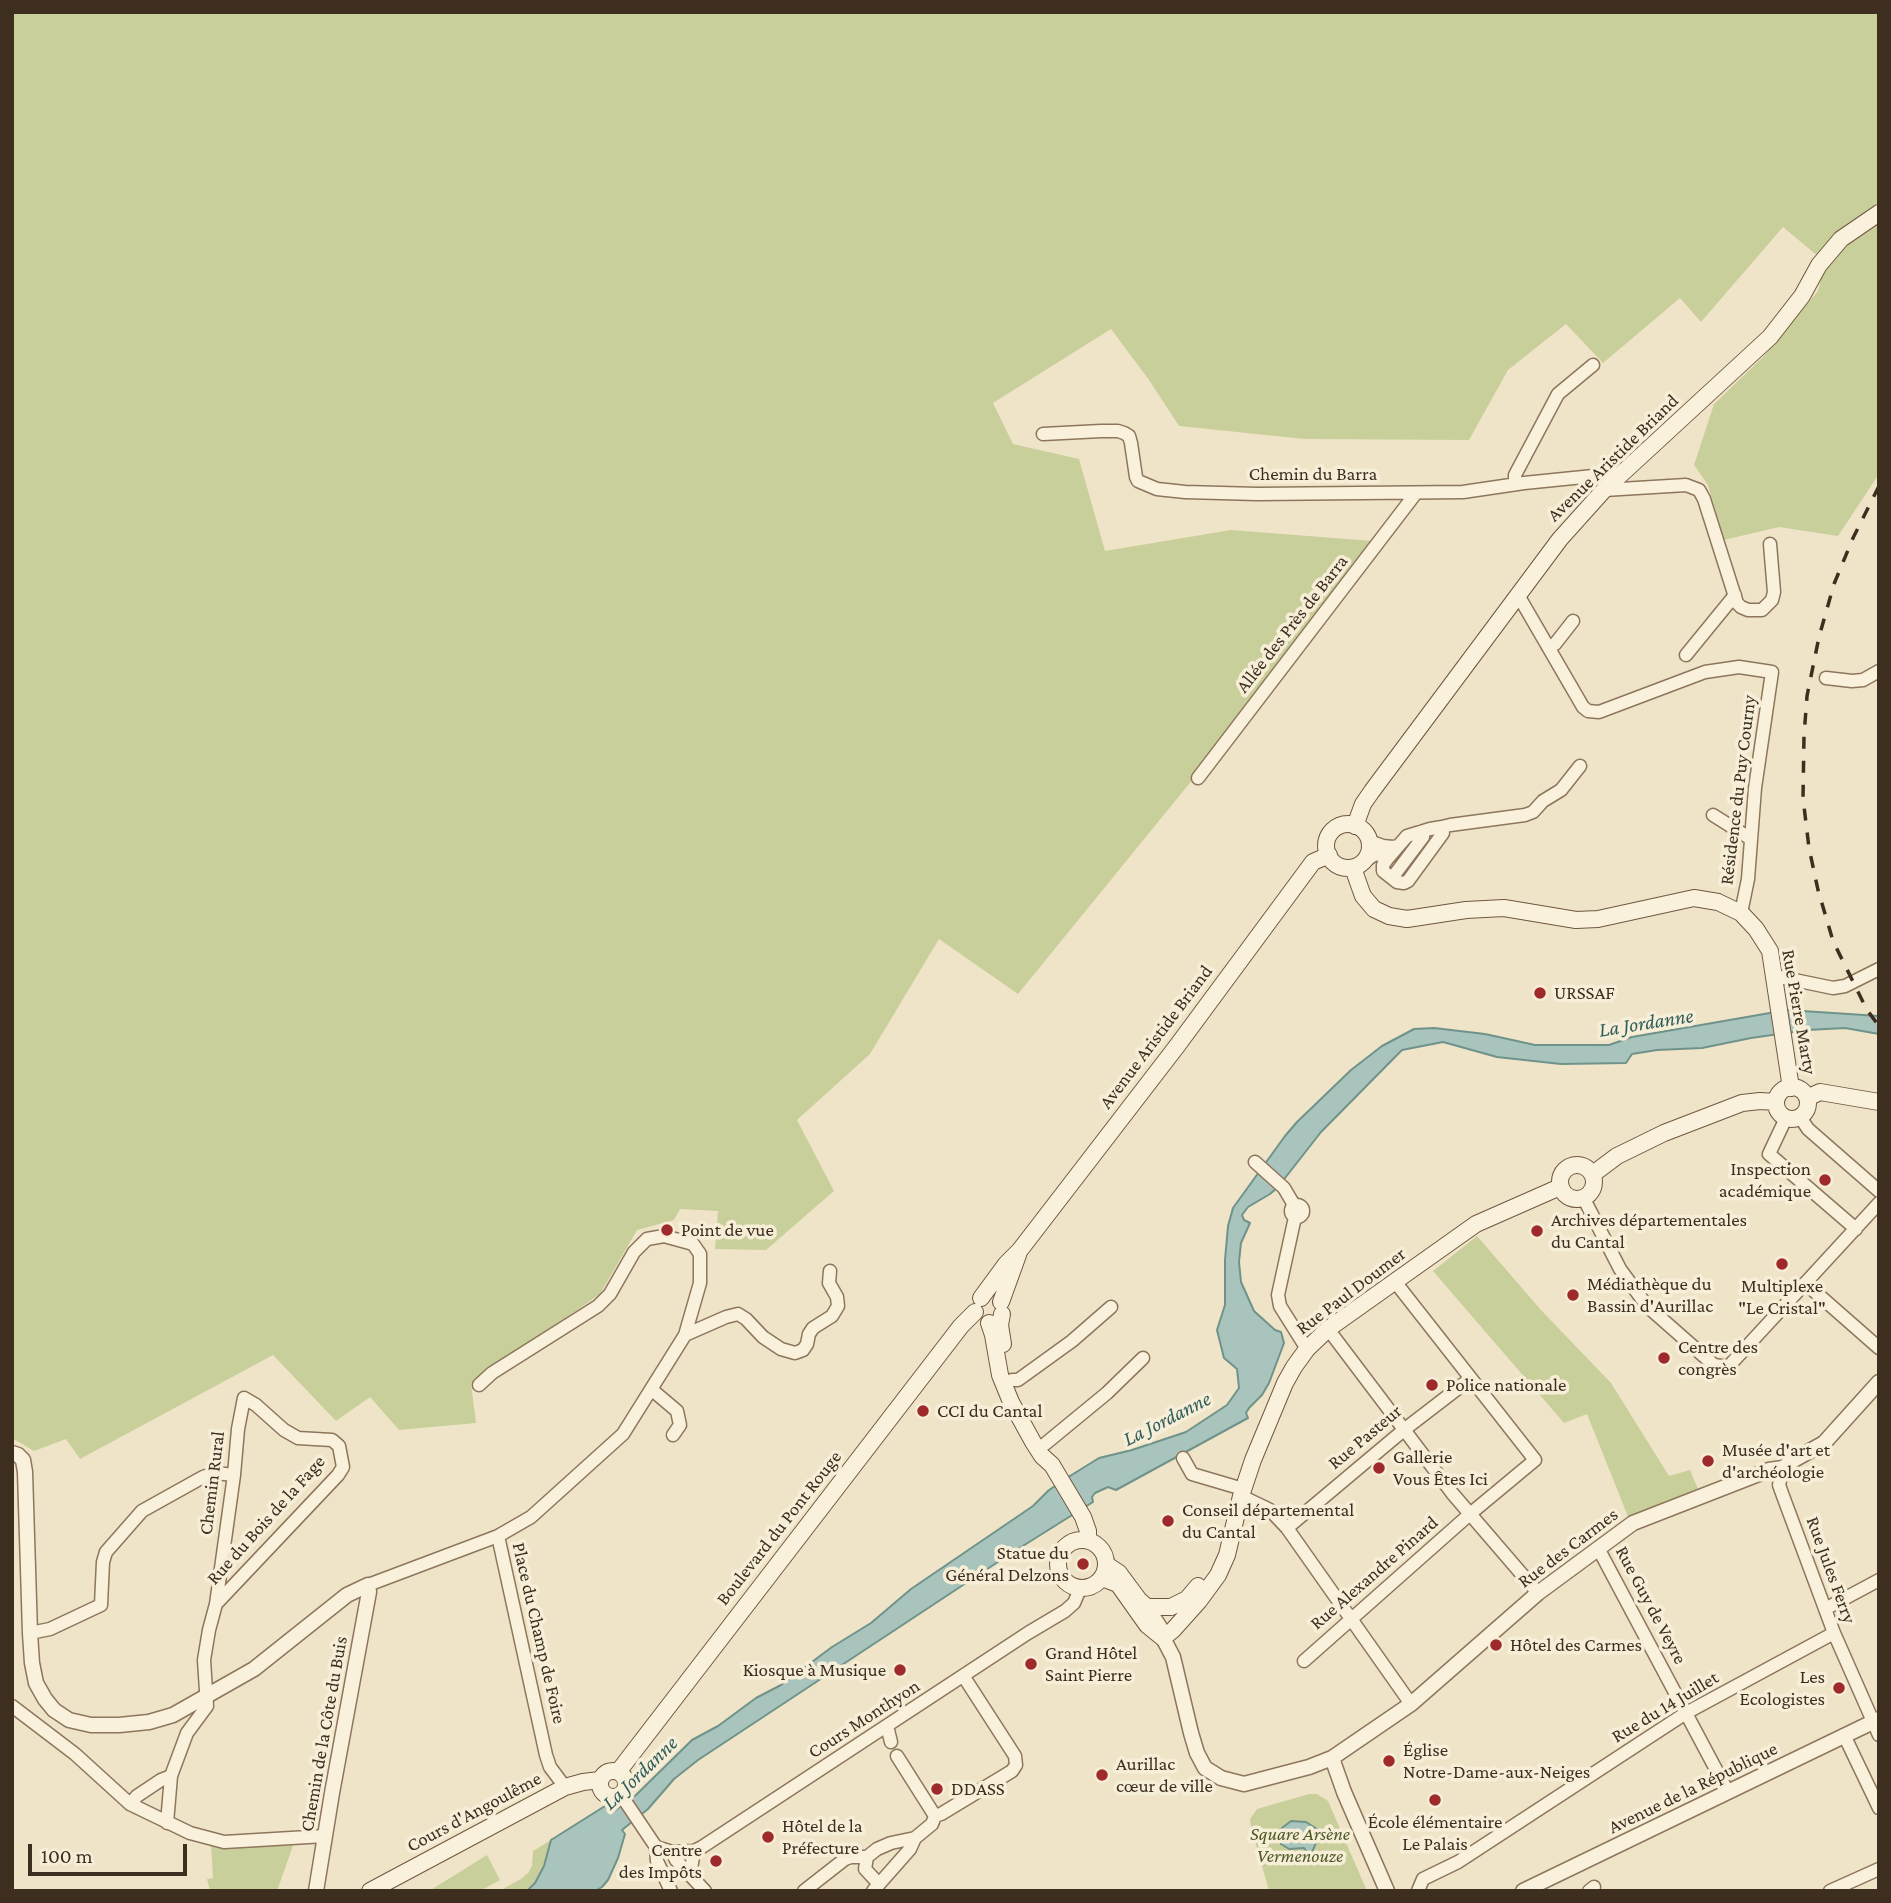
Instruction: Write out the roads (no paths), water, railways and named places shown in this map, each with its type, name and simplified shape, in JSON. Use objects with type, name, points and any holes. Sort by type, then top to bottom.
[{"type":"main road","name":"Avenue Aristide Briand","points":[[1355,826],[1363,804],[1372,791],[1560,539],[1604,490],[1770,337],[1802,296],[1819,265],[1841,239],[1879,213]]},
{"type":"main road","points":[[1341,826],[1362,829],[1369,841],[1370,848],[1359,864],[1338,866],[1328,855],[1327,841],[1335,829],[1341,826]]},
{"type":"main road","name":"Avenue Aristide Briand","points":[[978,1305],[1006,1264],[1020,1250],[1177,1046],[1313,862],[1328,855]]},
{"type":"main road","name":"Rue Pierre Marty","points":[[1359,864],[1363,897],[1374,909],[1389,916],[1407,919],[1465,910],[1504,908],[1576,920],[1598,919],[1694,898],[1718,902],[1741,913],[1756,929],[1770,951],[1791,1088]]},
{"type":"main road","points":[[1800,1109],[1802,1091],[1791,1088],[1781,1092],[1776,1102],[1780,1113],[1800,1109],[1832,1101],[1879,1110]]},
{"type":"main road","points":[[1800,1109],[1820,1092],[1879,1102]]},
{"type":"main road","points":[[1593,1174],[1617,1156],[1664,1133],[1742,1103],[1776,1102]]},
{"type":"main road","points":[[1570,1166],[1585,1167],[1593,1174],[1594,1186],[1589,1196],[1584,1199],[1572,1199],[1560,1187],[1563,1172],[1570,1166]]},
{"type":"main road","name":"Rue Paul Doumer","points":[[1147,1607],[1171,1607],[1187,1599],[1213,1563],[1285,1383],[1307,1349],[1328,1329],[1476,1224],[1560,1187]]},
{"type":"main road","name":"Avenue Aristide Briand","points":[[1020,1250],[996,1319],[1000,1375],[1009,1398],[1083,1517],[1088,1541]]},
{"type":"main road","points":[[996,1319],[980,1320],[978,1305],[993,1296],[1006,1377],[1012,1380]]},
{"type":"main road","name":"Boulevard du Pont Rouge","points":[[618,1772],[978,1305]]},
{"type":"main road","name":"Avenue Aristide Briand","points":[[996,1319],[1012,1380],[1041,1447]]},
{"type":"main road","points":[[1009,1398],[1025,1409]]},
{"type":"main road","name":"Rue Paul Doumer","points":[[1163,1637],[1181,1622],[1218,1575],[1227,1555],[1242,1492]]},
{"type":"main road","points":[[1073,1541],[1088,1541],[1102,1550],[1105,1572],[1096,1584],[1088,1588],[1073,1587],[1062,1578],[1057,1565],[1058,1558],[1073,1541]]},
{"type":"main road","points":[[1105,1572],[1119,1573],[1147,1607]]},
{"type":"main road","points":[[1105,1572],[1118,1584],[1147,1625],[1163,1637]]},
{"type":"main road","points":[[618,1772],[626,1782],[623,1797],[607,1796],[600,1790],[600,1780],[605,1773],[618,1772]]},
{"type":"main road","name":"Cours d'Angoulême","points":[[370,1891],[565,1787],[600,1780]]},
{"type":"street","points":[[1515,484],[1515,475],[1558,394],[1592,365]]},
{"type":"street","name":"Chemin du Barra","points":[[1043,435],[1101,431],[1124,433],[1132,443],[1136,477],[1142,484],[1157,489],[1257,494],[1463,492],[1623,473]]},
{"type":"street","points":[[1604,490],[1686,485],[1699,490],[1735,595],[1741,607],[1748,610],[1762,610],[1772,600],[1774,593],[1770,544]]},
{"type":"street","name":"Allée des Près de Barra","points":[[1198,778],[1416,493]]},
{"type":"street","points":[[1518,595],[1548,647],[1555,644],[1573,621]]},
{"type":"street","points":[[1686,655],[1735,595]]},
{"type":"street","name":"Résidence du Puy Courny","points":[[1548,647],[1583,707],[1593,713],[1705,672],[1739,667],[1772,672],[1755,788],[1748,879],[1741,913]]},
{"type":"street","points":[[1826,678],[1863,680],[1879,671]]},
{"type":"street","points":[[1442,827],[1443,833],[1408,881],[1404,883],[1383,871],[1388,858],[1407,836],[1442,827],[1508,819],[1533,812],[1543,801],[1561,790],[1580,766]]},
{"type":"street","points":[[1713,816],[1751,839]]},
{"type":"street","points":[[1392,878],[1423,837],[1417,833]]},
{"type":"street","points":[[1369,841],[1393,848],[1398,846]]},
{"type":"street","points":[[1359,864],[1375,854],[1388,858]]},
{"type":"street","points":[[1775,976],[1833,988],[1845,986],[1879,969]]},
{"type":"street","points":[[1800,1109],[1808,1129],[1879,1191]]},
{"type":"street","points":[[1800,1109],[1769,1154],[1856,1229]]},
{"type":"street","points":[[1255,1162],[1284,1188],[1294,1211],[1278,1296],[1280,1306],[1307,1349]]},
{"type":"street","points":[[1584,1199],[1620,1269],[1647,1306],[1714,1365],[1728,1367],[1879,1203]]},
{"type":"street","points":[[479,1385],[492,1373],[598,1306],[610,1294],[634,1252],[647,1239],[664,1236],[693,1244],[700,1254],[700,1283],[685,1335],[623,1434],[531,1517],[498,1536]]},
{"type":"street","points":[[685,1335],[738,1314],[781,1349],[794,1353],[803,1350],[813,1328],[832,1316],[838,1306],[837,1297],[829,1283],[830,1271]]},
{"type":"street","points":[[1396,1283],[1470,1379]]},
{"type":"street","points":[[1805,1283],[1879,1348]]},
{"type":"street","points":[[1012,1380],[1018,1380],[1072,1341],[1111,1307]]},
{"type":"street","points":[[1328,1329],[1452,1493],[1538,1593]]},
{"type":"street","points":[[1041,1447],[1107,1393],[1143,1358]]},
{"type":"street","name":"Rue Pasteur","points":[[1287,1528],[1405,1429],[1470,1379]]},
{"type":"street","name":"Rue Alexandre Pinard","points":[[1304,1661],[1535,1460],[1470,1379]]},
{"type":"street","name":"Rue des Carmes","points":[[1163,1637],[1173,1657],[1191,1733],[1205,1768],[1221,1778],[1244,1784],[1309,1767],[1332,1758],[1411,1704],[1538,1593],[1633,1523],[1769,1470],[1783,1468],[1824,1443],[1879,1382]]},
{"type":"street","points":[[651,1389],[677,1411],[680,1425],[673,1434]]},
{"type":"street","name":"Chemin Rural","points":[[206,1696],[204,1660],[216,1604],[244,1398]]},
{"type":"street","name":"Rue du Bois de la Fage","points":[[216,1604],[338,1475],[343,1466],[339,1446],[331,1440],[298,1438],[284,1430],[257,1405],[244,1398]]},
{"type":"street","points":[[12,1453],[23,1460],[30,1633],[36,1684],[54,1710],[69,1720],[90,1725],[119,1726],[173,1715],[254,1669],[346,1595],[368,1585]]},
{"type":"street","points":[[1183,1458],[1192,1474],[1242,1492],[1270,1510],[1287,1528],[1411,1704]]},
{"type":"street","name":"Rue Jules Ferry","points":[[1783,1468],[1779,1485],[1834,1633],[1877,1725]]},
{"type":"street","points":[[30,1633],[50,1629],[102,1605],[103,1562],[107,1552],[142,1510],[203,1477],[215,1473],[234,1475]]},
{"type":"street","name":"Place du Champ de Foire","points":[[368,1585],[498,1536],[546,1755],[550,1767],[565,1787]]},
{"type":"street","name":"Rue Guy de Veyre","points":[[1598,1548],[1727,1793]]},
{"type":"street","points":[[1825,1609],[1879,1580]]},
{"type":"street","name":"Chemin de la Côte du Buis","points":[[316,1891],[369,1592],[368,1585]]},
{"type":"street","name":"Cours Monthyon","points":[[694,1851],[1065,1611],[1074,1603],[1080,1589]]},
{"type":"street","points":[[1147,1607],[1163,1637]]},
{"type":"street","name":"Rue du 14 Juillet","points":[[1418,1891],[1423,1879],[1458,1862],[1686,1713],[1834,1633]]},
{"type":"street","points":[[867,1857],[865,1869],[876,1887],[928,1828],[935,1816],[1019,1767],[1015,1755],[964,1677]]},
{"type":"street","points":[[167,1823],[171,1776],[187,1733],[206,1706],[206,1696]]},
{"type":"street","points":[[12,1706],[75,1754],[130,1804],[190,1833],[224,1842],[325,1836]]},
{"type":"street","points":[[38,1726],[54,1710]]},
{"type":"street","name":"Avenue de la République","points":[[1523,1891],[1844,1735],[1877,1725]]},
{"type":"street","points":[[887,1726],[891,1742]]},
{"type":"street","points":[[1844,1735],[1879,1808]]},
{"type":"street","points":[[897,1756],[935,1816]]},
{"type":"street","points":[[1332,1758],[1387,1891]]},
{"type":"street","points":[[1309,1767],[1334,1780],[1344,1792]]},
{"type":"street","points":[[130,1804],[137,1796],[171,1776]]},
{"type":"street","points":[[623,1797],[656,1847],[657,1861],[671,1891]]},
{"type":"street","points":[[804,1891],[845,1859],[867,1857],[891,1843],[912,1843]]},
{"type":"street","points":[[656,1847],[672,1852],[694,1851],[690,1875]]},
{"type":"street","points":[[672,1852],[676,1860],[705,1891]]},
{"type":"street","points":[[1830,1891],[1879,1869]]},
{"type":"water","points":[[1787,1010],[1879,1016],[1879,1034],[1845,1028],[1807,1030],[1702,1048],[1632,1054],[1626,1063],[1561,1064],[1497,1057],[1443,1042],[1402,1050],[1321,1132],[1278,1187],[1248,1207],[1242,1215],[1244,1220],[1250,1223],[1241,1243],[1241,1282],[1254,1311],[1275,1330],[1281,1332],[1284,1343],[1269,1383],[1246,1413],[1248,1418],[1116,1490],[1108,1487],[1095,1493],[1093,1502],[698,1760],[674,1779],[648,1809],[622,1830],[625,1834],[618,1858],[602,1887],[595,1891],[527,1891],[535,1883],[544,1866],[551,1840],[605,1806],[614,1811],[636,1795],[692,1740],[781,1685],[832,1647],[871,1623],[911,1589],[1033,1506],[1049,1490],[1099,1458],[1186,1432],[1227,1405],[1239,1388],[1237,1369],[1224,1358],[1217,1330],[1225,1305],[1225,1260],[1228,1226],[1233,1208],[1297,1122],[1351,1070],[1382,1046],[1414,1029],[1434,1028],[1485,1034],[1535,1045],[1609,1045],[1632,1037]]},
{"type":"water","points":[[1291,1821],[1306,1822],[1317,1829],[1318,1838],[1310,1857],[1304,1848],[1289,1849],[1281,1844],[1282,1828]]},
{"type":"railway","points":[[1879,486],[1834,584],[1819,637],[1807,696],[1803,798],[1809,848],[1833,941],[1867,1010],[1879,1026]]},
{"type":"place","name":"URSSAF","points":[[1540,993]]},
{"type":"place","name":"Inspection académique","points":[[1825,1180]]},
{"type":"place","name":"Point de vue","points":[[667,1230]]},
{"type":"place","name":"Archives départementales du Cantal","points":[[1537,1231]]},
{"type":"place","name":"Multiplexe \"Le Cristal\"","points":[[1782,1264]]},
{"type":"place","name":"Médiathèque du Bassin d'Aurillac","points":[[1573,1295]]},
{"type":"place","name":"Centre des congrès","points":[[1664,1358]]},
{"type":"place","name":"Police nationale","points":[[1432,1385]]},
{"type":"place","name":"CCI du Cantal","points":[[923,1411]]},
{"type":"place","name":"Musée d'art et d'archéologie","points":[[1708,1461]]},
{"type":"place","name":"Gallerie Vous Êtes Ici","points":[[1379,1468]]},
{"type":"place","name":"Conseil départemental du Cantal","points":[[1168,1521]]},
{"type":"place","name":"Statue du Général Delzons","points":[[1083,1564]]},
{"type":"place","name":"Hôtel des Carmes","points":[[1496,1645]]},
{"type":"place","name":"Grand Hôtel Saint Pierre","points":[[1031,1664]]},
{"type":"place","name":"Kiosque à Musique","points":[[900,1670]]},
{"type":"place","name":"Les Ecologistes","points":[[1839,1688]]},
{"type":"place","name":"Église Notre-Dame-aux-Neiges","points":[[1389,1761]]},
{"type":"place","name":"Aurillac cœur de ville","points":[[1102,1775]]},
{"type":"place","name":"DDASS","points":[[937,1789]]},
{"type":"place","name":"École élémentaire Le Palais","points":[[1435,1800]]},
{"type":"place","name":"Hôtel de la Préfecture","points":[[768,1837]]},
{"type":"place","name":"Centre des Impôts","points":[[716,1861]]},
{"type":"water label","name":"La Jordanne","points":[[1646,1023]]},
{"type":"water label","name":"La Jordanne","points":[[1167,1419]]},
{"type":"water label","name":"La Jordanne","points":[[640,1773]]},
{"type":"park label","name":"Square Arsène Vermenouze","points":[[1300,1845]]}]
